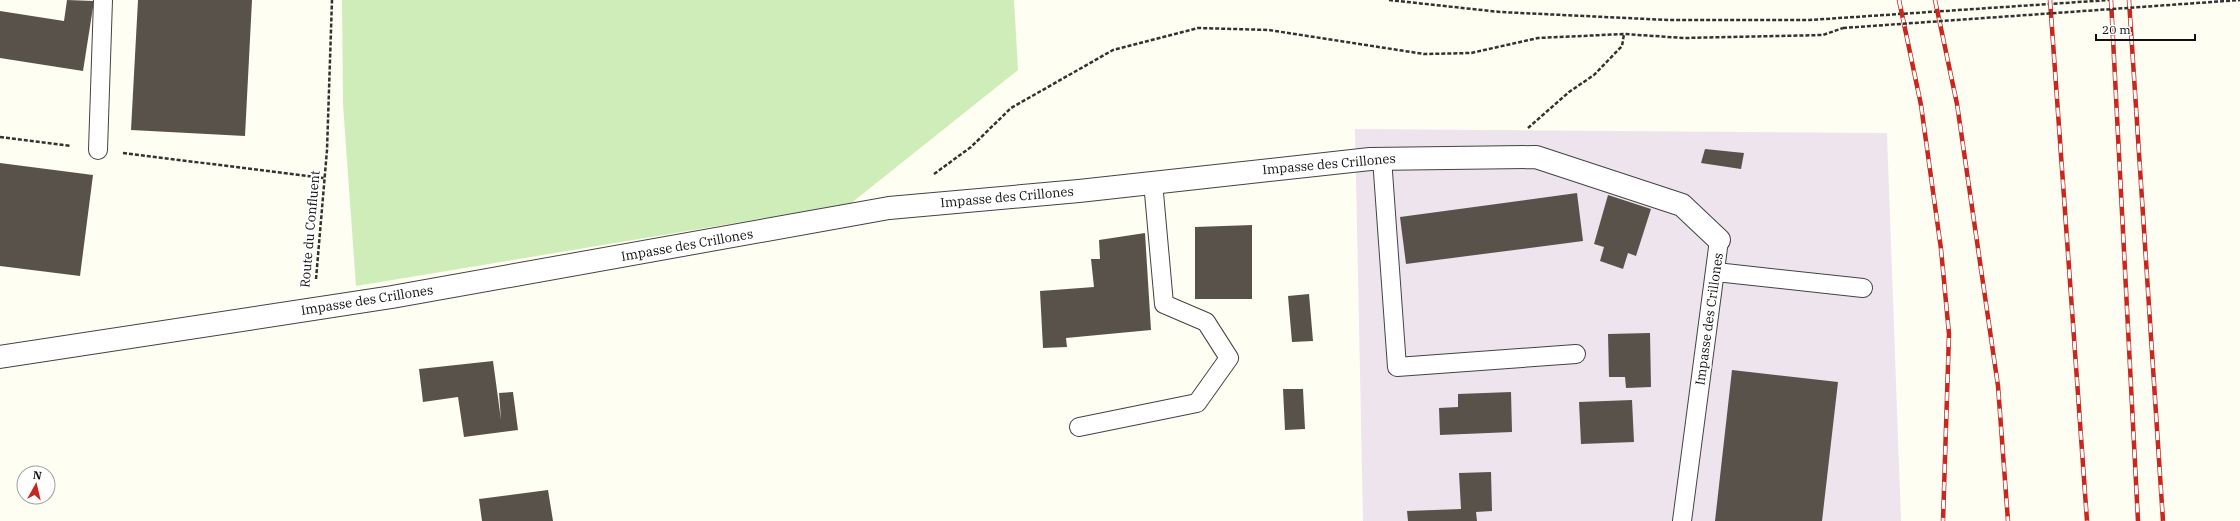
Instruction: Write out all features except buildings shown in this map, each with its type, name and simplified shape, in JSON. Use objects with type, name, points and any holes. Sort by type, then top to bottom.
[{"type":"street","name":"Impasse des Crillones","points":[[0,357],[392,297],[889,208],[1382,158],[1536,157],[1682,205],[1720,240]]},
{"type":"lane","points":[[98,150],[103,0]]},
{"type":"lane","points":[[1382,158],[1397,367],[1576,354]]},
{"type":"lane","points":[[1079,427],[1197,403],[1229,358],[1206,322],[1164,304],[1153,182]]},
{"type":"lane","name":"Impasse des Crillones","points":[[1682,521],[1720,240]]},
{"type":"lane","points":[[1716,272],[1863,288]]},
{"type":"path","name":"Route du Confluent","points":[[314,309],[327,150],[332,0]]},
{"type":"path","points":[[1389,0],[1500,12],[1668,20],[1843,18],[2109,0]]},
{"type":"path","points":[[933,175],[971,147],[1011,108],[1113,50],[1198,28],[1269,30],[1424,54],[1471,53],[1538,38],[1624,34],[1684,38],[1823,35],[1843,28],[2240,0]]},
{"type":"path","points":[[1516,157],[1529,126],[1569,92],[1594,75],[1622,46],[1624,34]]},
{"type":"path","points":[[0,137],[324,178]]},
{"type":"shaded area","points":[[1355,129],[1887,133],[1901,521],[1363,521]]},
{"type":"green space","points":[[342,0],[1014,0],[1018,70],[850,204],[356,286],[343,104]]},
{"type":"railway","points":[[1899,0],[1921,105],[1941,249],[1949,334],[1943,521]]},
{"type":"railway","points":[[1935,0],[1957,104],[1998,386],[2008,521]]},
{"type":"railway","points":[[2050,0],[2087,521]]},
{"type":"railway","points":[[2111,0],[2138,521]]},
{"type":"railway","points":[[2129,0],[2163,521]]}]
